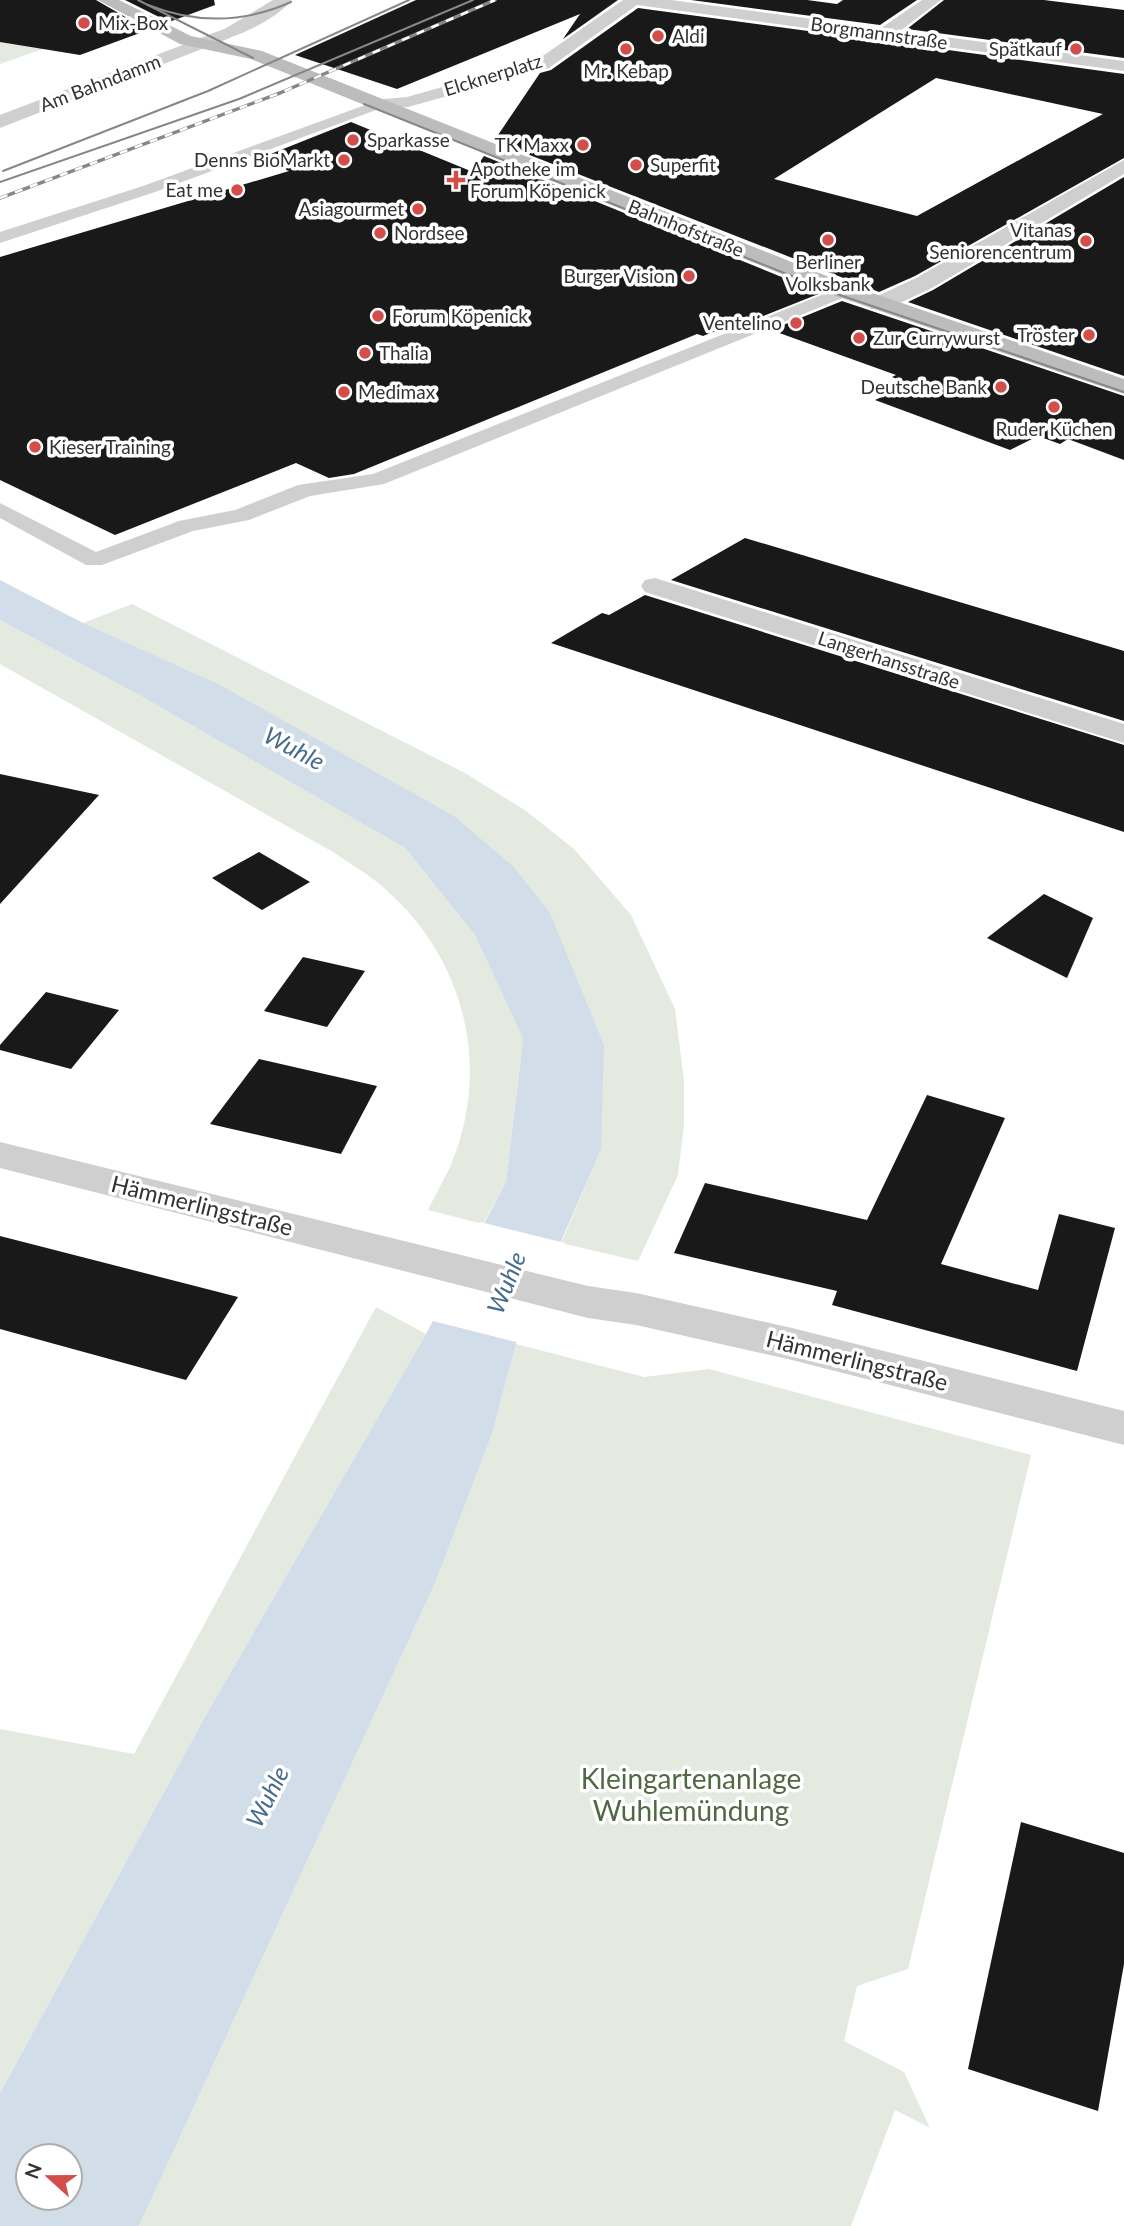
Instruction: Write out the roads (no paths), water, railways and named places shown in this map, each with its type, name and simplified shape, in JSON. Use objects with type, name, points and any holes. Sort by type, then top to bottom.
[{"type":"main road","points":[[106,0],[153,26],[200,44],[253,55]]},
{"type":"main road","points":[[204,23],[253,55]]},
{"type":"main road","name":"Bahnhofstraße","points":[[253,55],[844,291],[1124,387]]},
{"type":"street","name":"Am Bahndamm","points":[[0,122],[224,34],[285,0]]},
{"type":"street","name":"Borgmannstraße","points":[[634,0],[1124,66]]},
{"type":"street","name":"Elcknerplatz","points":[[379,104],[408,102],[543,64],[561,48],[634,0]]},
{"type":"street","points":[[884,34],[933,0]]},
{"type":"street","points":[[880,304],[924,283],[1124,166]]},
{"type":"street","name":"Langerhansstraße","points":[[655,586],[1124,734]]},
{"type":"street","name":"Hämmerlingstraße","points":[[0,1154],[588,1302],[636,1309],[792,1344],[1124,1428]]},
{"type":"lane","points":[[0,238],[149,189],[379,104]]},
{"type":"lane","points":[[149,189],[172,199]]},
{"type":"lane","points":[[0,509],[94,560],[187,526],[240,515],[306,490],[377,480],[844,291]]},
{"type":"water","name":"Wuhle","points":[[0,580],[83,623],[220,685],[454,816],[513,866],[550,913],[604,1045],[601,1150],[516,1344],[492,1434],[436,1581],[139,2226],[0,2226],[0,2093],[206,1715],[426,1334],[506,1182],[523,1039],[475,935],[405,848],[146,699],[0,620]]},
{"type":"tram line","points":[[138,0],[253,58]]},
{"type":"tram line","points":[[3,171],[208,91],[409,0]]},
{"type":"tram line","points":[[0,182],[239,99],[473,0]]},
{"type":"tram line","points":[[148,5],[184,16],[220,18],[256,14],[291,2]]},
{"type":"tram line","points":[[364,104],[834,293],[1124,392]]},
{"type":"railway","points":[[0,198],[280,93],[495,0]]},
{"type":"place","name":"Mix-Box","points":[[84,23]]},
{"type":"place","name":"Aldi","points":[[658,36]]},
{"type":"place","name":"Mr. Kebap","points":[[626,49]]},
{"type":"place","name":"Spätkauf","points":[[1076,49]]},
{"type":"place","name":"Sparkasse","points":[[353,140]]},
{"type":"place","name":"TK Maxx","points":[[583,145]]},
{"type":"place","name":"Denns BioMarkt","points":[[344,160]]},
{"type":"place","name":"Superfit","points":[[636,165]]},
{"type":"place","name":"Apotheke im Forum Köpenick","points":[[456,180]]},
{"type":"place","name":"Eat me","points":[[237,190]]},
{"type":"place","name":"Asiagourmet","points":[[418,209]]},
{"type":"place","name":"Nordsee","points":[[380,233]]},
{"type":"place","name":"Berliner Volksbank","points":[[828,240]]},
{"type":"place","name":"Vitanas Seniorencentrum","points":[[1086,241]]},
{"type":"place","name":"Burger Vision","points":[[689,276]]},
{"type":"place","name":"Forum Köpenick","points":[[378,316]]},
{"type":"place","name":"Ventelino","points":[[796,323]]},
{"type":"place","name":"Tröster","points":[[1089,335]]},
{"type":"place","name":"Zur Currywurst","points":[[859,338]]},
{"type":"place","name":"Thalia","points":[[365,353]]},
{"type":"place","name":"Deutsche Bank","points":[[1001,387]]},
{"type":"place","name":"Medimax","points":[[344,392]]},
{"type":"place","name":"Ruder Küchen","points":[[1054,407]]},
{"type":"place","name":"Kieser Training","points":[[35,447]]},
{"type":"park label","name":"Kleingartenanlage Wuhlemündung","points":[[691,1795]]}]
